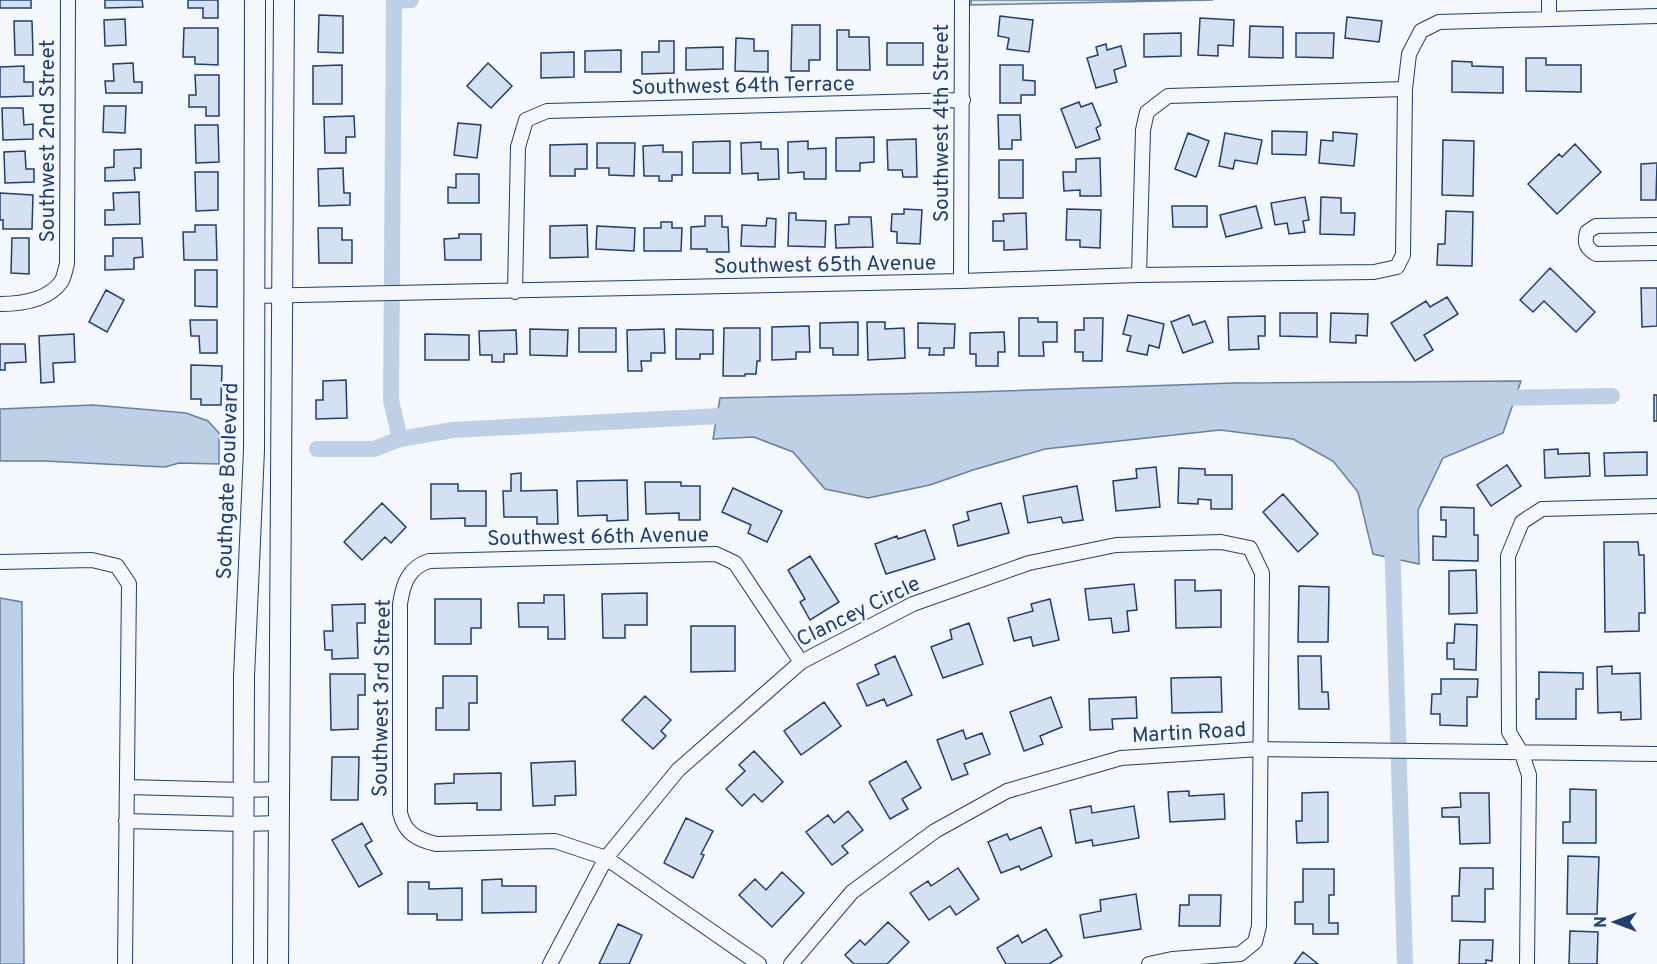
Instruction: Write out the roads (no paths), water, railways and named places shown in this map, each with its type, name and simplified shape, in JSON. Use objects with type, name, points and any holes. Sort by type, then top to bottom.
[{"type":"main road","name":"Southgate Boulevard","points":[[243,964],[244,677],[254,450],[255,0]]},
{"type":"main road","points":[[278,964],[284,0]]},
{"type":"street","name":"Southwest 2nd Street","points":[[0,304],[22,304],[47,295],[62,282],[67,264],[68,0]]},
{"type":"street","name":"Southwest 4th Street","points":[[961,282],[962,0]]},
{"type":"street","points":[[1549,0],[1549,18]]},
{"type":"street","points":[[1139,275],[1143,130],[1147,112],[1168,96],[1406,89],[1409,54],[1421,31],[1439,22],[1657,16]]},
{"type":"street","name":"Southwest 65th Avenue","points":[[253,296],[961,282],[1139,275],[1374,272],[1396,267],[1403,255],[1406,89]]},
{"type":"street","name":"Southwest 64th Terrace","points":[[515,292],[518,147],[526,120],[547,111],[963,100]]},
{"type":"street","points":[[1657,225],[1596,226],[1587,232],[1585,241],[1588,249],[1596,254],[1657,253]]},
{"type":"street","points":[[1527,964],[1529,775],[1522,753],[1509,732],[1508,556],[1522,522],[1542,509],[1657,506]]},
{"type":"street","name":"Clancey Circle","points":[[550,964],[606,858],[678,770],[801,662],[913,604],[1029,562],[1116,545],[1221,542],[1250,548],[1262,573],[1260,749]]},
{"type":"street","name":"Southwest 66th Avenue","points":[[415,568],[429,561],[447,560],[716,554],[735,563],[801,662]]},
{"type":"street","points":[[0,562],[92,560],[117,566],[129,584],[125,964]]},
{"type":"street","name":"Southwest 3rd Street","points":[[415,568],[404,582],[400,604],[400,813],[407,831],[420,839],[436,844],[555,841],[606,858]]},
{"type":"street","points":[[1149,964],[1172,959],[1240,954],[1255,942],[1259,926],[1260,749]]},
{"type":"street","name":"Martin Road","points":[[791,964],[852,892],[935,831],[1007,791],[1121,758],[1260,749],[1657,753]]},
{"type":"street","points":[[127,787],[279,789]]},
{"type":"street","points":[[126,821],[279,823]]},
{"type":"street","points":[[606,858],[759,964]]},
{"type":"water","points":[[1521,381],[1503,433],[1443,458],[1418,510],[1419,564],[1373,554],[1358,492],[1333,461],[1293,439],[1220,430],[1045,449],[930,485],[868,498],[825,489],[793,452],[754,437],[713,439],[720,398],[1234,383]]},
{"type":"water","points":[[93,405],[186,413],[208,421],[219,433],[219,464],[179,463],[165,467],[0,461],[0,409]]},
{"type":"water","points":[[0,598],[22,602],[24,964],[0,964]]},
{"type":"waterway","points":[[400,439],[391,400],[394,1],[411,0]]},
{"type":"waterway","points":[[1494,398],[1612,396]]},
{"type":"waterway","points":[[317,449],[374,449],[400,439],[453,430],[739,415]]},
{"type":"waterway","points":[[1392,536],[1405,964]]}]
